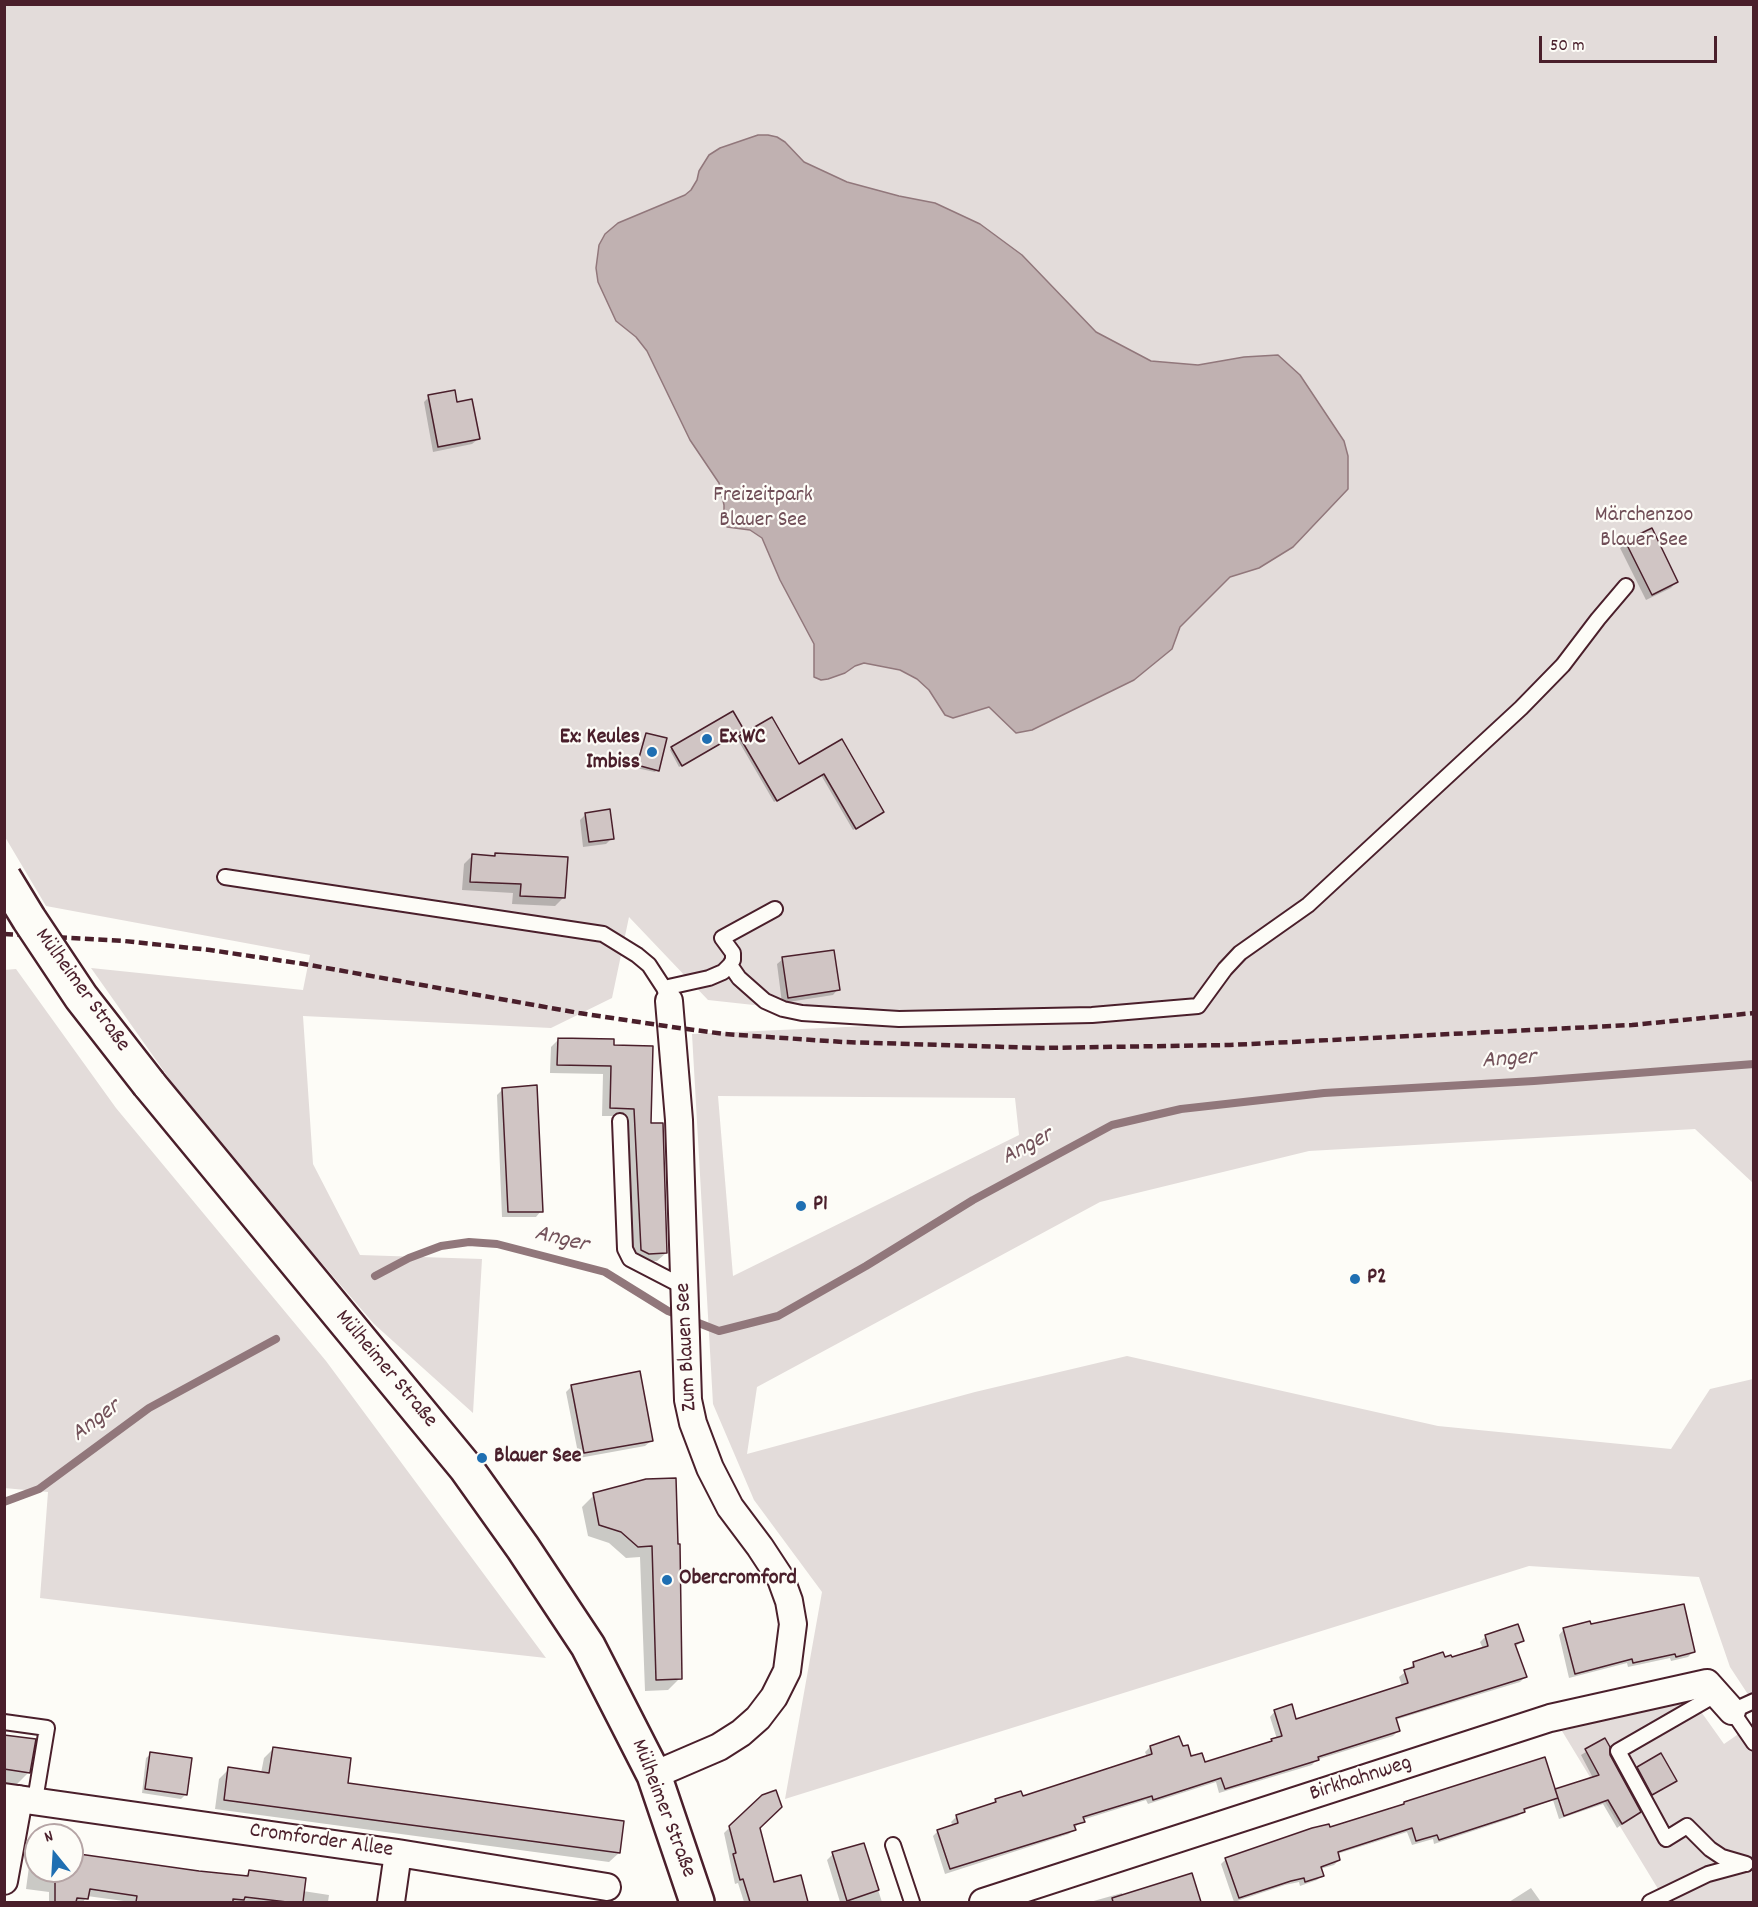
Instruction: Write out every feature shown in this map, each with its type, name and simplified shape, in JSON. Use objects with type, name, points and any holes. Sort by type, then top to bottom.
[{"type":"main road","name":"Mülheimer Straße","points":[[4,878],[81,997],[149,1084],[466,1468],[523,1548],[588,1646],[654,1775],[697,1902]]},
{"type":"street","name":"Zum Blauen See","points":[[654,1775],[719,1747],[741,1733],[758,1718],[774,1697],[787,1671],[793,1624],[789,1601],[781,1579],[730,1507],[710,1468],[693,1423],[688,1400],[679,1120],[667,995]]},
{"type":"street","name":"Birkhahnweg","points":[[984,1902],[1550,1718],[1707,1683],[1734,1702]]},
{"type":"street","name":"Cromforder Allee","points":[[19,1798],[398,1853],[608,1887]]},
{"type":"street","points":[[4,1881],[19,1798]]},
{"type":"street","points":[[391,1902],[398,1853]]},
{"type":"lane","points":[[729,965],[739,978],[765,1001],[783,1009],[802,1013],[899,1019],[1092,1015],[1198,1006],[1225,969],[1240,953],[1308,905],[1521,708],[1563,665],[1626,586]]},
{"type":"lane","points":[[225,877],[603,934],[650,965],[667,995],[723,972],[733,960],[733,953],[722,938],[775,909]]},
{"type":"lane","points":[[620,1121],[625,1250],[630,1259],[685,1293]]},
{"type":"lane","points":[[1750,1863],[1722,1857],[1710,1849],[1687,1826],[1665,1839],[1618,1751],[1734,1702],[1754,1743]]},
{"type":"lane","points":[[4,1722],[47,1728],[19,1798]]},
{"type":"lane","points":[[892,1845],[912,1902]]},
{"type":"lane","points":[[1650,1902],[1708,1874],[1750,1863]]},
{"type":"green space","points":[[4,5],[1753,5],[1753,1183],[1695,1129],[1309,1151],[1100,1202],[757,1387],[747,1454],[975,1392],[1127,1356],[1438,1426],[1671,1449],[1710,1389],[1753,1379],[1753,1702],[1730,1667],[1699,1577],[1529,1566],[785,1799],[822,1592],[754,1500],[713,1404],[692,1034],[890,1025],[802,1019],[781,1016],[763,1006],[708,1000],[629,917],[612,998],[551,1028],[303,1016],[313,1164],[360,1255],[482,1259],[473,1413],[374,1324],[197,1118],[91,968],[303,990],[310,955],[46,906],[5,837]],"holes":[[[718,1096],[1015,1098],[1019,1135],[733,1276]]]},
{"type":"green space","points":[[16,969],[116,1108],[326,1361],[546,1658],[40,1598],[48,1492],[4,1488],[4,970]]},
{"type":"green space","points":[[1692,1699],[1724,1744],[1753,1724],[1753,1902],[1666,1902],[1562,1731],[1627,1713]]},
{"type":"shaded area","points":[[758,135],[777,137],[804,162],[847,182],[935,203],[980,224],[1022,255],[1096,332],[1151,361],[1198,365],[1244,357],[1278,355],[1300,375],[1344,441],[1348,456],[1348,489],[1293,547],[1259,568],[1230,577],[1180,627],[1172,649],[1134,680],[1032,730],[1016,733],[989,707],[953,718],[945,715],[929,690],[917,679],[900,670],[864,663],[828,679],[821,680],[814,677],[814,644],[780,580],[762,538],[750,530],[727,527],[719,483],[690,440],[647,351],[636,337],[616,321],[598,282],[596,268],[599,245],[605,234],[618,223],[685,195],[697,180],[699,171],[709,155],[720,148]]},
{"type":"building","points":[[455,390],[457,402],[472,399],[480,439],[438,447],[428,395]]},
{"type":"building","points":[[1652,528],[1678,582],[1652,595],[1625,541]]},
{"type":"building","name":"Ex WC","points":[[733,711],[744,730],[682,766],[671,747]]},
{"type":"building","points":[[772,717],[799,764],[842,739],[884,812],[856,829],[824,774],[777,801],[739,736]]},
{"type":"building","name":"Ex: Keules Imbiss","points":[[646,733],[667,738],[659,771],[637,765]]},
{"type":"building","points":[[610,809],[614,839],[589,842],[585,813]]},
{"type":"building","points":[[495,853],[568,857],[565,898],[520,896],[521,884],[470,882],[472,854],[495,856]]},
{"type":"building","points":[[834,950],[840,990],[788,998],[782,957]]},
{"type":"building","points":[[558,1038],[614,1039],[614,1045],[653,1046],[651,1123],[663,1123],[667,1253],[649,1254],[641,1250],[634,1109],[610,1108],[611,1066],[557,1065]]},
{"type":"building","points":[[537,1085],[543,1212],[508,1212],[502,1088]]},
{"type":"building","points":[[640,1371],[653,1441],[584,1453],[571,1385]]},
{"type":"building","name":"Obercromford","points":[[676,1478],[678,1544],[680,1544],[682,1679],[656,1680],[652,1546],[638,1547],[621,1532],[599,1525],[593,1493],[646,1479]]},
{"type":"building","points":[[1684,1604],[1695,1652],[1633,1663],[1632,1659],[1575,1674],[1563,1628]]},
{"type":"building","points":[[1518,1624],[1524,1641],[1515,1644],[1527,1677],[1396,1718],[1400,1731],[1318,1757],[1319,1760],[1225,1789],[1221,1778],[1153,1800],[1152,1796],[1083,1817],[1085,1822],[1074,1825],[1076,1830],[950,1869],[937,1830],[958,1823],[956,1815],[996,1802],[995,1799],[1021,1791],[1023,1796],[1152,1754],[1150,1746],[1179,1736],[1183,1746],[1188,1745],[1191,1756],[1202,1753],[1205,1762],[1272,1741],[1271,1739],[1282,1736],[1274,1710],[1292,1704],[1296,1719],[1408,1683],[1404,1670],[1414,1667],[1413,1662],[1443,1652],[1445,1657],[1451,1655],[1452,1657],[1488,1646],[1485,1635]]},
{"type":"building","points":[[4,1735],[36,1739],[30,1773],[4,1769]]},
{"type":"building","points":[[1605,1738],[1610,1747],[1610,1755],[1641,1812],[1622,1824],[1608,1800],[1564,1816],[1555,1789],[1599,1775],[1585,1749]]},
{"type":"building","points":[[273,1747],[351,1758],[348,1783],[624,1821],[620,1853],[224,1800],[228,1767],[269,1773]]},
{"type":"building","points":[[150,1752],[192,1758],[187,1795],[145,1789]]},
{"type":"building","points":[[1661,1753],[1677,1781],[1652,1795],[1637,1767]]},
{"type":"building","points":[[1545,1757],[1558,1798],[1524,1809],[1525,1812],[1439,1840],[1437,1835],[1416,1841],[1412,1828],[1338,1852],[1340,1860],[1321,1867],[1324,1876],[1305,1882],[1304,1878],[1291,1881],[1239,1898],[1225,1858],[1312,1828],[1329,1824],[1330,1827]]},
{"type":"building","points":[[776,1790],[782,1807],[760,1828],[774,1882],[801,1875],[808,1902],[750,1902],[743,1879],[740,1880],[729,1826],[762,1795]]},
{"type":"building","points":[[864,1843],[879,1890],[847,1901],[832,1852]]},
{"type":"building","points":[[84,1855],[199,1871],[248,1876],[249,1870],[306,1878],[303,1902],[245,1897],[244,1900],[233,1899],[233,1902],[136,1902],[137,1896],[90,1889],[88,1899],[77,1898],[76,1902],[55,1902],[55,1883],[84,1883]]},
{"type":"building","points":[[1192,1873],[1201,1902],[1113,1902],[1112,1898]]},
{"type":"waterway","name":"Anger","points":[[375,1276],[409,1258],[441,1246],[469,1242],[497,1244],[605,1272],[668,1311],[719,1331],[778,1316],[866,1266],[973,1200],[1112,1125],[1181,1109],[1324,1093],[1534,1081],[1754,1064]]},
{"type":"waterway","name":"Anger","points":[[4,1502],[39,1489],[149,1408],[276,1339]]},
{"type":"railway","points":[[4,934],[124,941],[210,950],[672,1027],[724,1034],[843,1042],[1041,1048],[1230,1045],[1632,1025],[1754,1013]]},
{"type":"place","name":"Ex WC","points":[[707,739]]},
{"type":"place","name":"Ex: Keules Imbiss","points":[[652,752]]},
{"type":"place","name":"P1","points":[[801,1206]]},
{"type":"place","name":"P2","points":[[1355,1279]]},
{"type":"place","name":"Blauer See","points":[[482,1458]]},
{"type":"place","name":"Obercromford","points":[[667,1580]]},
{"type":"park label","name":"Freizeitpark Blauer See","points":[[763,510]]},
{"type":"park label","name":"Märchenzoo Blauer See","points":[[1644,530]]}]
